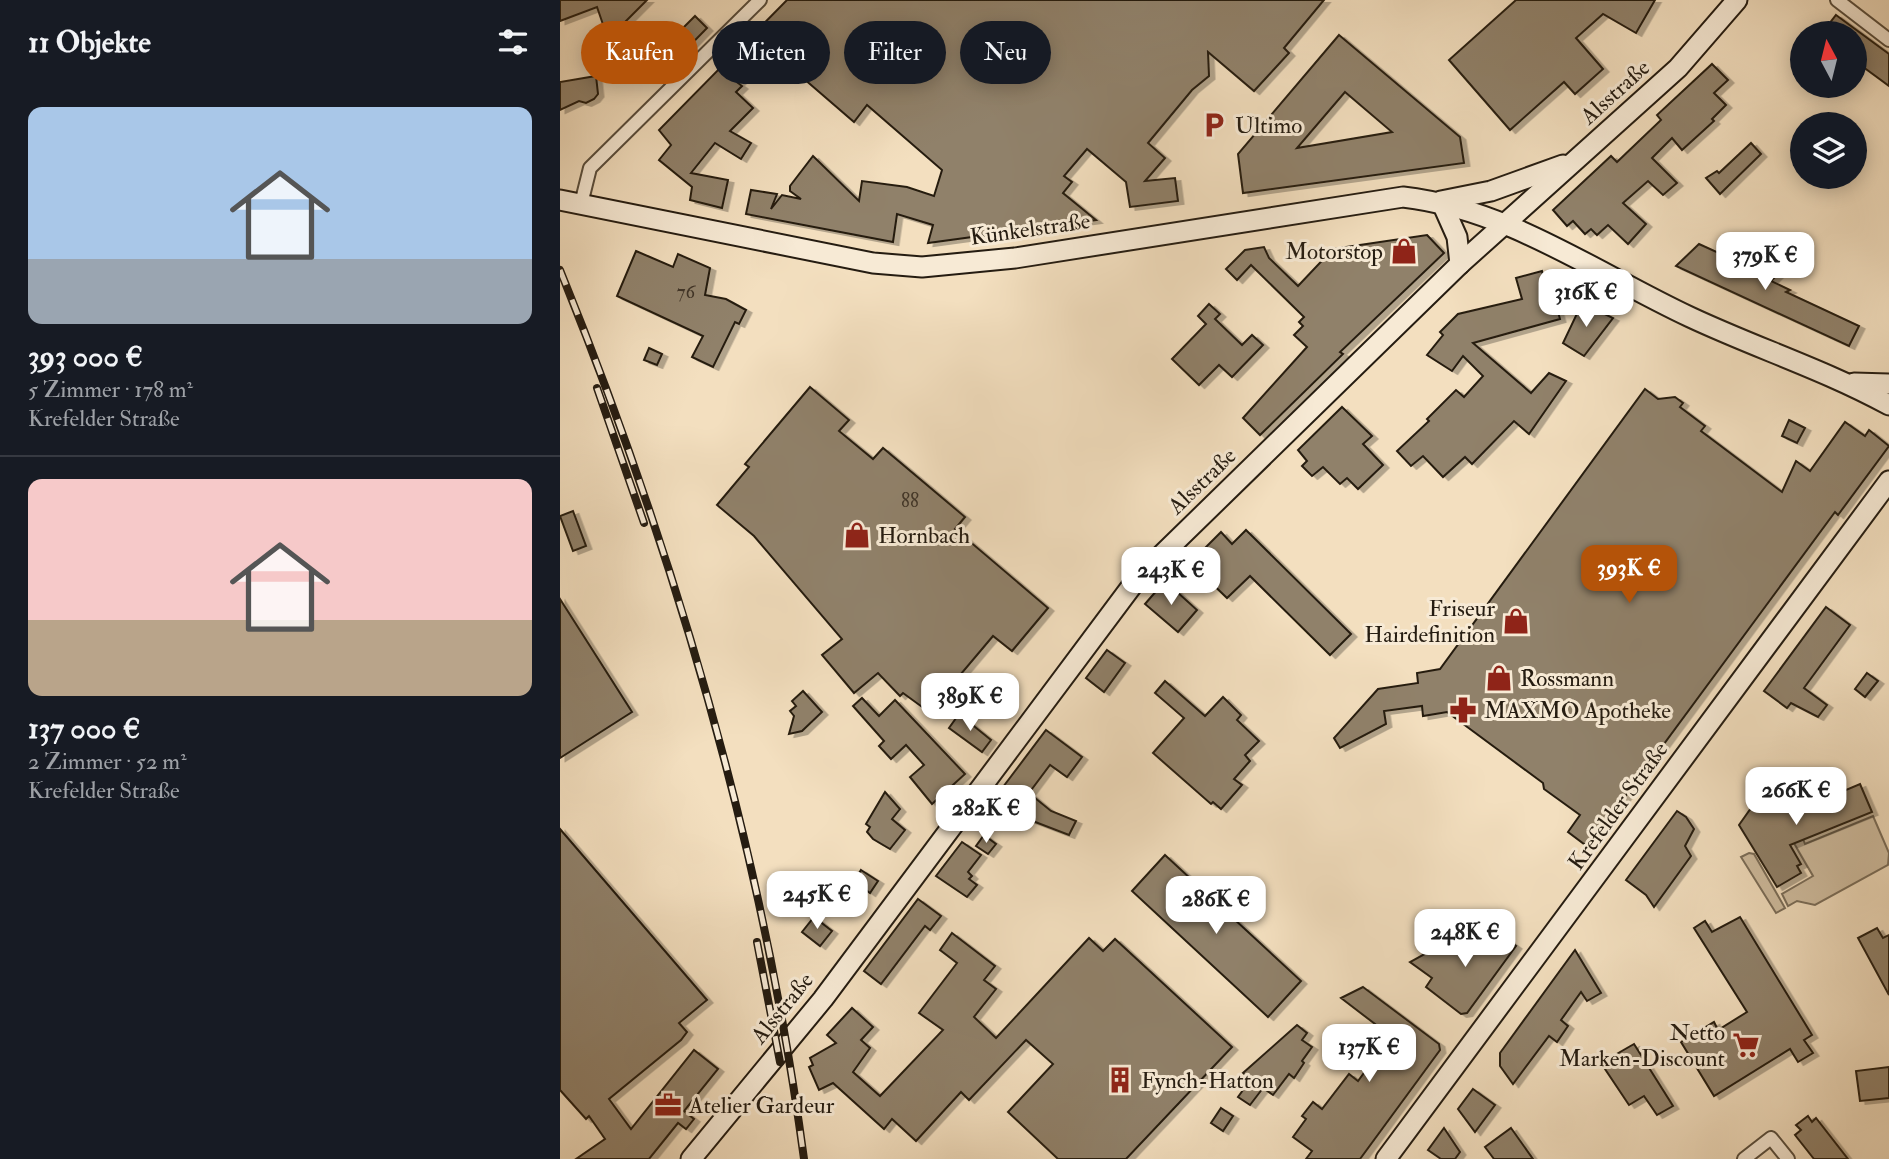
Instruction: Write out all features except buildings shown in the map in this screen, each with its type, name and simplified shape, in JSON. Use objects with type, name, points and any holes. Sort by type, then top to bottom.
[{"type":"street","points":[[581,204],[590,168],[760,0]]},
{"type":"street","name":"Alsstraße","points":[[691,1159],[822,999],[1137,579],[1460,264],[1678,68],[1737,0]]},
{"type":"street","points":[[1837,0],[1889,40]]},
{"type":"street","points":[[1460,264],[1457,237],[1441,201],[1491,191],[1574,162]]},
{"type":"street","name":"Künkelstraße","points":[[560,200],[873,263],[922,267],[1015,258],[1403,197],[1441,201],[1506,223],[1690,317],[1849,383]]},
{"type":"street","points":[[1849,383],[1889,384]]},
{"type":"street","points":[[1849,383],[1889,405]]},
{"type":"street","name":"Krefelder Straße","points":[[1386,1159],[1889,481]]},
{"type":"street","points":[[1744,1159],[1771,1138],[1788,1159]]},
{"type":"shaded area","points":[[1873,816],[1889,853],[1888,865],[1815,905],[1797,901],[1788,906],[1782,894],[1813,876],[1791,838],[1801,834],[1805,844]]},
{"type":"shaded area","points":[[1754,854],[1785,908],[1776,913],[1741,857]]},
{"type":"railway","points":[[560,270],[641,487],[710,707],[765,931],[787,1045],[804,1159]]},
{"type":"railway","points":[[597,388],[644,523]]},
{"type":"railway","points":[[757,942],[780,1062]]},
{"type":"place","name":"Ultimo","points":[[1214,125]]},
{"type":"place","name":"Motorstop","points":[[1404,251]]},
{"type":"place","name":"Hornbach","points":[[857,535]]},
{"type":"place","name":"Friseur Hairdefinition","points":[[1516,621]]},
{"type":"place","name":"Rossmann","points":[[1499,678]]},
{"type":"place","name":"MAXMO Apotheke","points":[[1463,710]]},
{"type":"place","name":"Netto Marken-Discount","points":[[1746,1045]]},
{"type":"place","name":"Fynch-Hatton","points":[[1120,1080]]},
{"type":"place","name":"Atelier Gardeur","points":[[668,1105]]}]
